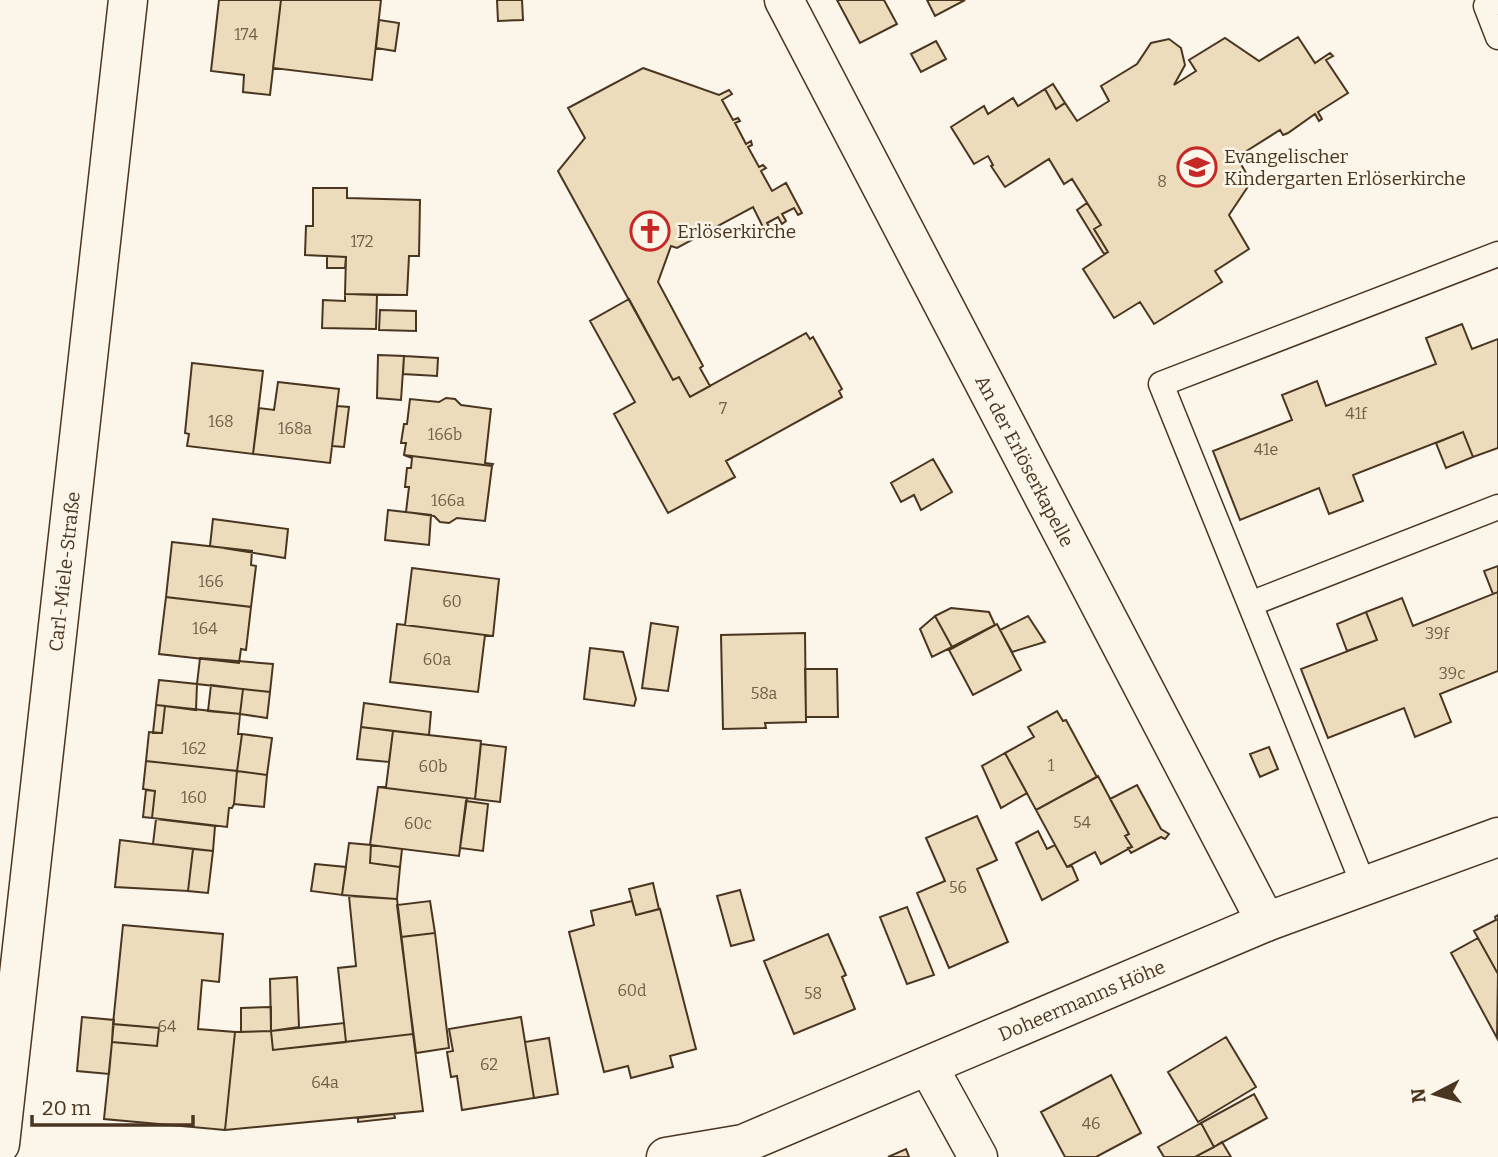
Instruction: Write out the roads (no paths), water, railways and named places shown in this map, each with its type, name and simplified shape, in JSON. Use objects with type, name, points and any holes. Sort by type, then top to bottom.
[{"type":"street","name":"Carl-Miele-Straße","points":[[0,1144],[128,0]]},
{"type":"street","name":"An der Erlöserkapelle","points":[[784,0],[1266,922]]},
{"type":"street","name":"Doheermanns Höhe","points":[[666,1157],[743,1144],[1266,922],[1498,837]]},
{"type":"street","points":[[928,1066],[978,1157]]},
{"type":"lane","points":[[1498,1],[1486,6],[1498,37]]},
{"type":"lane","points":[[1364,886],[1161,384],[1498,254]]},
{"type":"lane","points":[[1250,604],[1498,507]]},
{"type":"place","name":"Evangelischer Kindergarten Erlöserkirche","points":[[1197,167]]},
{"type":"place","name":"Erlöserkirche","points":[[650,231]]}]
